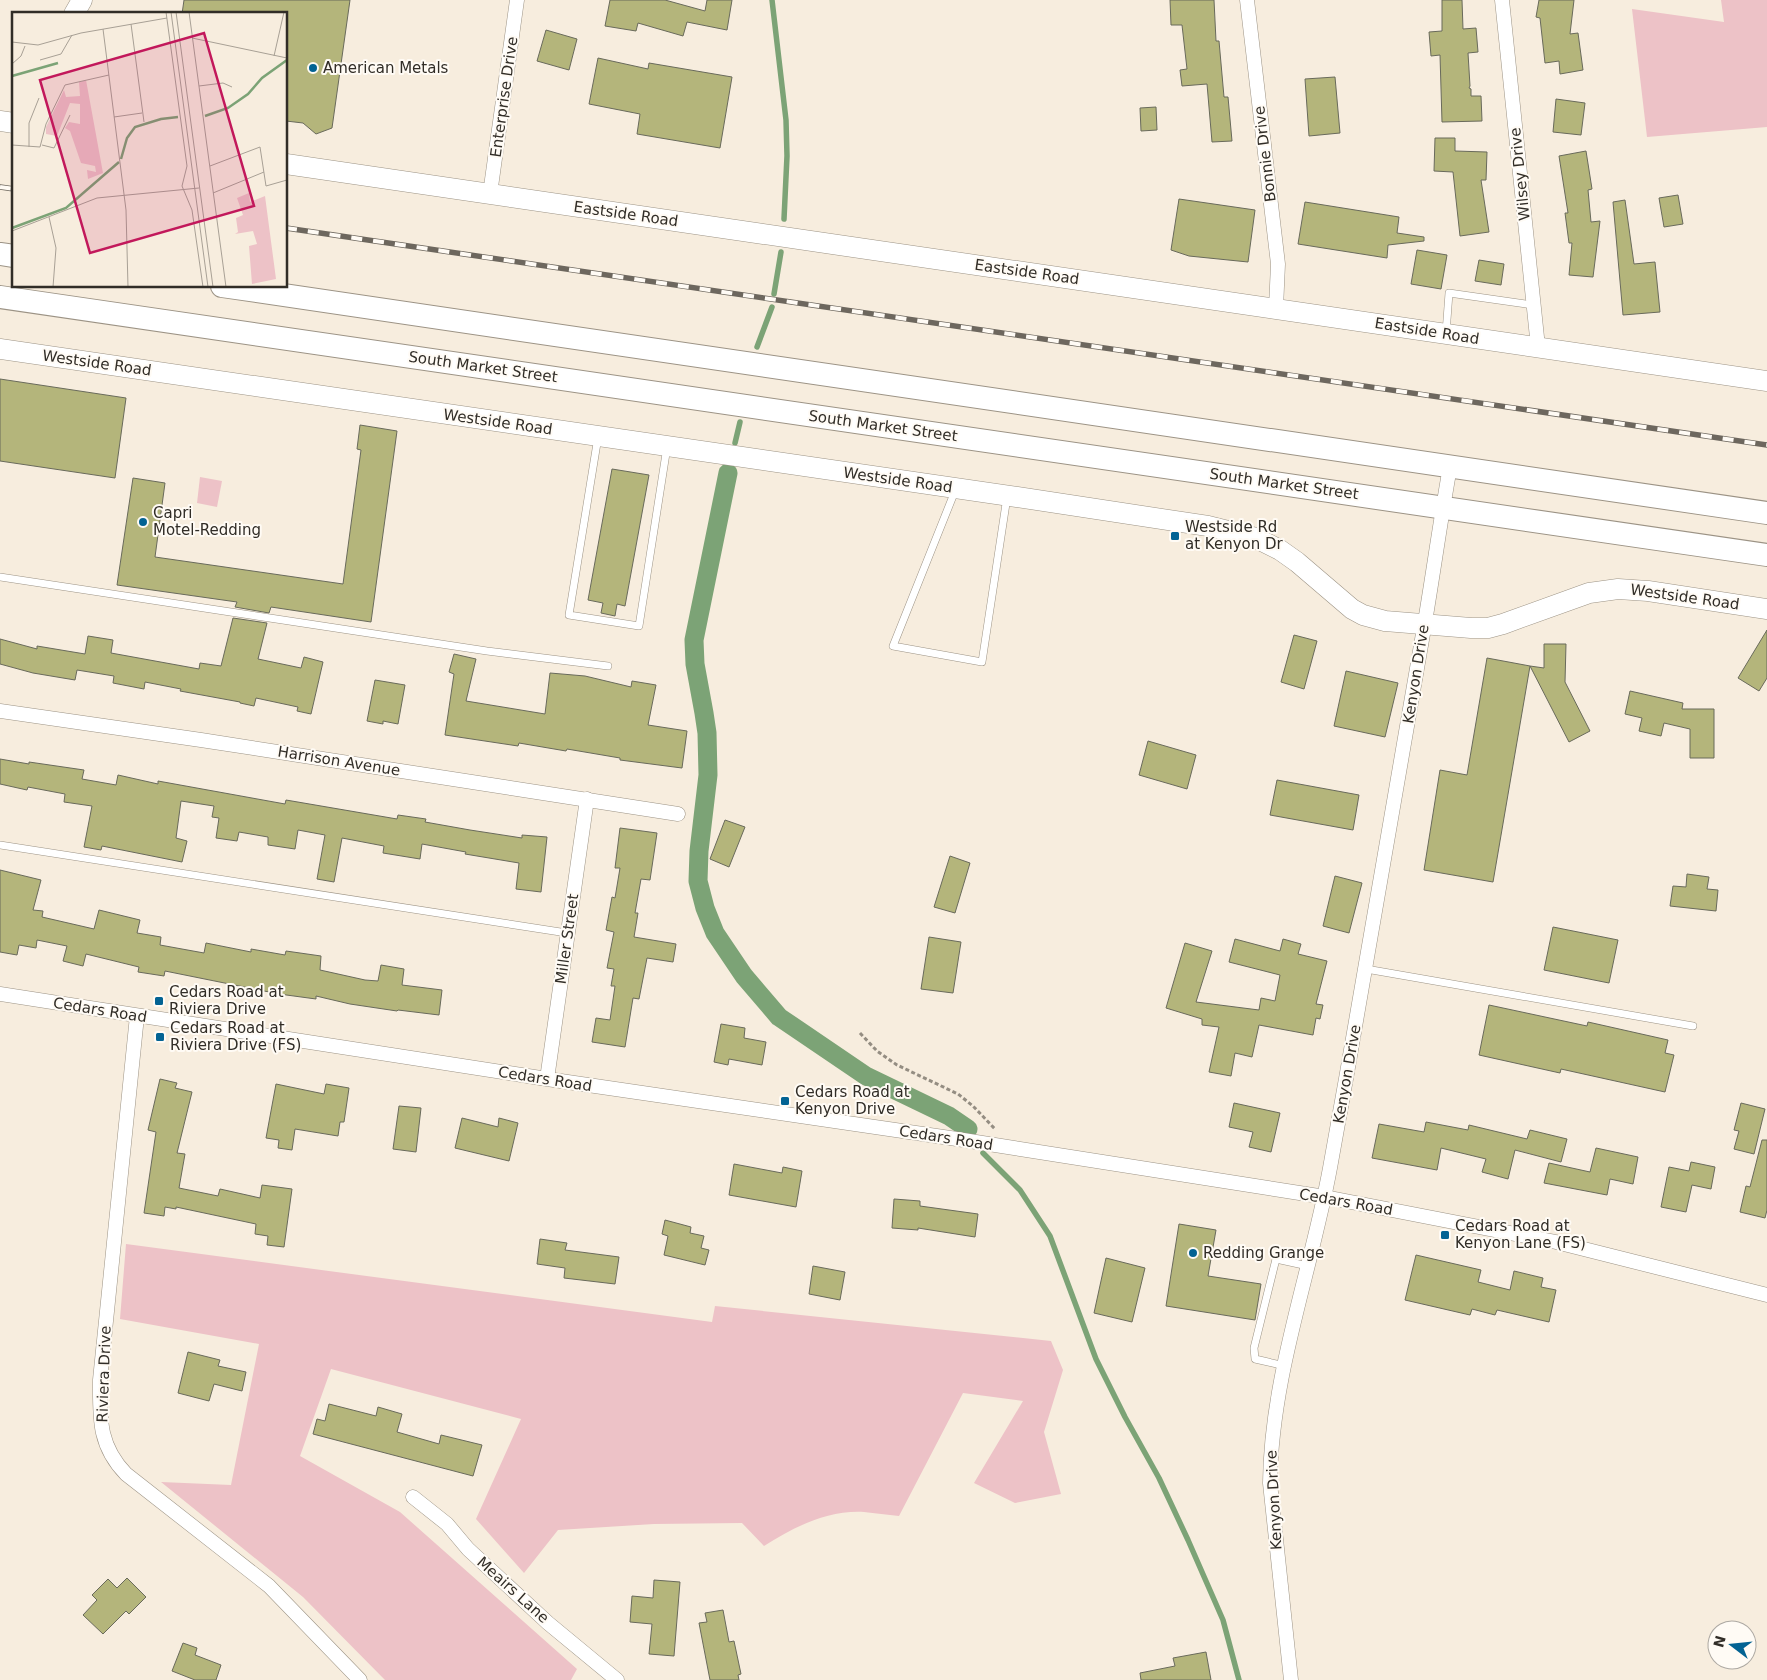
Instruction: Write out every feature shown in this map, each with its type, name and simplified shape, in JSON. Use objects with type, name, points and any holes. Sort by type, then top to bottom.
[{"type":"main road","points":[[236,288],[1767,513]]},
{"type":"main road","name":"South Market Street","points":[[0,297],[1767,554]]},
{"type":"street","points":[[75,12],[82,0]]},
{"type":"street","name":"Enterprise Drive","points":[[490,194],[517,0]]},
{"type":"street","name":"Bonnie Drive","points":[[1247,0],[1278,264],[1276,308]]},
{"type":"street","name":"Wilsey Drive","points":[[1502,0],[1538,347]]},
{"type":"street","name":"Eastside Road","points":[[288,164],[1767,381]]},
{"type":"street","name":"Westside Road","points":[[0,349],[1208,526],[1244,534],[1280,550],[1315,577],[1340,600],[1363,615],[1385,621],[1471,628],[1495,626],[1589,593],[1618,589],[1648,591],[1767,608]]},
{"type":"street","name":"Kenyon Drive","points":[[1291,1680],[1270,1483],[1273,1434],[1280,1386],[1325,1198],[1366,969],[1450,467]]},
{"type":"street","name":"Harrison Avenue","points":[[0,712],[678,814]]},
{"type":"street","name":"Miller Street","points":[[546,1079],[587,799]]},
{"type":"street","name":"Cedars Road","points":[[0,994],[546,1079],[957,1138],[1325,1198],[1556,1242],[1767,1295]]},
{"type":"street","name":"Riviera Drive","points":[[137,1016],[100,1380],[101,1423],[104,1440],[110,1455],[126,1474],[268,1586],[360,1680]]},
{"type":"street","name":"Meairs Lane","points":[[413,1497],[447,1524],[468,1549],[548,1624],[617,1680]]},
{"type":"lane","points":[[1446,334],[1449,293],[1533,305]]},
{"type":"lane","points":[[598,436],[569,615],[639,626],[668,447]]},
{"type":"lane","points":[[956,488],[893,646],[982,662],[1007,496]]},
{"type":"lane","points":[[0,577],[487,651],[608,666]]},
{"type":"lane","points":[[0,845],[568,933]]},
{"type":"lane","points":[[1366,969],[1693,1026]]},
{"type":"lane","points":[[1285,1366],[1255,1359],[1254,1348],[1276,1259],[1308,1266]]},
{"type":"path","points":[[860,1033],[877,1051],[897,1065],[958,1094],[973,1106],[1013,1148]]},
{"type":"shaded area","points":[[1721,0],[1767,0],[1767,127],[1647,137],[1632,9],[1724,22]]},
{"type":"shaded area","points":[[200,477],[222,481],[217,507],[197,503]]},
{"type":"shaded area","points":[[126,1244],[712,1322],[715,1306],[1051,1341],[1063,1370],[1044,1432],[1061,1494],[1015,1503],[974,1483],[1023,1401],[963,1393],[899,1516],[864,1512],[837,1514],[799,1526],[764,1546],[742,1523],[654,1524],[558,1530],[524,1573],[476,1519],[521,1419],[331,1369],[300,1456],[400,1512],[577,1669],[571,1680],[385,1680],[303,1597],[161,1482],[231,1485],[259,1344],[120,1319]]},
{"type":"building","name":"American Metals","points":[[184,0],[350,0],[332,128],[316,134],[303,123],[288,121],[288,12],[182,12]]},
{"type":"building","points":[[610,0],[665,0],[705,11],[707,0],[732,0],[727,30],[687,22],[683,36],[638,23],[636,31],[605,26]]},
{"type":"building","points":[[1170,0],[1214,0],[1216,41],[1219,41],[1224,97],[1228,97],[1232,141],[1212,142],[1207,84],[1182,86],[1180,70],[1187,69],[1182,25],[1171,25]]},
{"type":"building","points":[[1442,0],[1462,0],[1463,29],[1476,28],[1478,52],[1468,53],[1469,88],[1471,89],[1471,96],[1481,96],[1482,121],[1442,122],[1440,55],[1431,56],[1429,32],[1442,31]]},
{"type":"building","points":[[1539,0],[1574,0],[1570,34],[1578,33],[1583,70],[1560,74],[1559,61],[1545,63],[1540,18],[1536,17]]},
{"type":"building","points":[[546,30],[577,39],[569,70],[537,61]]},
{"type":"building","points":[[598,58],[648,69],[649,63],[732,77],[720,148],[637,134],[640,114],[589,104]]},
{"type":"building","points":[[1335,77],[1340,133],[1309,136],[1305,79]]},
{"type":"building","points":[[1556,99],[1585,103],[1581,135],[1553,132]]},
{"type":"building","points":[[1156,107],[1157,130],[1141,131],[1140,108]]},
{"type":"building","points":[[1435,138],[1455,138],[1455,151],[1487,152],[1486,180],[1481,180],[1489,232],[1460,236],[1453,172],[1434,171]]},
{"type":"building","points":[[1586,151],[1592,189],[1588,190],[1591,222],[1600,221],[1593,277],[1569,275],[1572,243],[1569,243],[1565,213],[1568,213],[1559,156]]},
{"type":"building","points":[[1678,195],[1683,224],[1664,227],[1659,198]]},
{"type":"building","points":[[1179,199],[1255,210],[1248,262],[1189,256],[1171,250]]},
{"type":"building","points":[[1625,200],[1634,264],[1655,262],[1660,312],[1623,315],[1613,202]]},
{"type":"building","points":[[1305,202],[1399,217],[1397,233],[1424,237],[1424,241],[1388,245],[1387,258],[1298,244]]},
{"type":"building","points":[[1417,250],[1447,255],[1441,289],[1411,284]]},
{"type":"building","points":[[1479,260],[1504,264],[1501,285],[1475,281]]},
{"type":"building","points":[[0,379],[126,398],[115,478],[0,461]]},
{"type":"building","name":"Capri Motel-Redding","points":[[360,425],[397,431],[371,622],[271,607],[269,613],[235,607],[237,602],[117,585],[133,478],[165,483],[155,557],[343,584],[361,450],[357,449]]},
{"type":"building","points":[[612,469],[649,475],[625,606],[617,604],[615,616],[601,613],[603,603],[588,600]]},
{"type":"building","points":[[233,618],[267,623],[258,659],[301,668],[304,657],[323,662],[311,714],[297,711],[298,707],[256,698],[254,706],[145,682],[144,689],[113,683],[114,676],[77,670],[75,680],[33,673],[0,664],[0,639],[37,649],[37,646],[85,654],[88,636],[113,640],[111,653],[199,669],[200,663],[221,666]]},
{"type":"building","points":[[1767,630],[1767,678],[1759,691],[1738,678]]},
{"type":"building","points":[[1294,635],[1317,641],[1304,689],[1281,682]]},
{"type":"building","points":[[1544,644],[1566,644],[1565,682],[1590,731],[1569,742],[1530,666],[1544,668]]},
{"type":"building","points":[[454,654],[476,659],[466,701],[545,714],[550,673],[585,676],[631,687],[632,681],[656,685],[648,725],[687,731],[682,768],[620,760],[620,758],[567,749],[566,751],[519,743],[518,746],[445,735],[454,674],[449,672]]},
{"type":"building","points":[[1487,658],[1530,666],[1493,882],[1424,870],[1440,770],[1467,775]]},
{"type":"building","points":[[1346,671],[1398,683],[1385,737],[1334,726]]},
{"type":"building","points":[[375,680],[405,685],[398,724],[383,721],[383,724],[367,721]]},
{"type":"building","points":[[1630,691],[1683,703],[1682,709],[1714,709],[1714,758],[1690,758],[1690,729],[1664,723],[1661,736],[1639,731],[1642,718],[1625,714]]},
{"type":"building","points":[[1148,741],[1196,755],[1187,789],[1139,775]]},
{"type":"building","points":[[0,759],[84,770],[82,779],[116,785],[118,775],[158,784],[158,781],[285,804],[286,800],[397,819],[398,815],[426,819],[425,822],[522,838],[522,835],[547,837],[541,892],[516,889],[519,863],[465,854],[466,852],[422,844],[420,859],[383,853],[384,846],[342,838],[334,882],[317,879],[325,835],[298,830],[295,849],[268,845],[268,837],[239,832],[237,841],[216,838],[219,818],[212,817],[214,806],[181,801],[176,838],[187,841],[182,862],[102,846],[101,850],[84,847],[92,806],[64,802],[65,794],[28,787],[27,790],[0,784]]},
{"type":"building","points":[[1277,780],[1359,795],[1353,830],[1270,815]]},
{"type":"building","points":[[725,820],[745,827],[729,867],[710,859]]},
{"type":"building","points":[[620,828],[657,833],[650,880],[641,879],[635,913],[638,913],[634,937],[676,944],[673,962],[647,958],[639,999],[633,998],[625,1047],[592,1042],[596,1018],[610,1020],[615,986],[611,986],[614,969],[607,968],[614,932],[606,930],[612,897],[615,898],[620,868],[615,868]]},
{"type":"building","points":[[950,856],[970,863],[955,913],[934,907]]},
{"type":"building","points":[[0,870],[41,880],[33,910],[43,911],[42,917],[94,929],[99,910],[140,920],[137,933],[161,937],[160,945],[204,953],[206,943],[251,952],[251,949],[285,955],[286,951],[321,956],[320,970],[365,980],[378,981],[381,965],[404,969],[402,985],[442,990],[439,1015],[350,1004],[316,996],[316,999],[279,994],[165,971],[164,976],[138,972],[139,967],[86,954],[83,966],[63,961],[67,946],[37,940],[36,948],[19,945],[17,955],[0,952]]},
{"type":"building","points":[[1687,874],[1709,877],[1707,889],[1718,890],[1716,911],[1670,906],[1673,886],[1686,887]]},
{"type":"building","points":[[1335,876],[1362,883],[1349,933],[1323,926]]},
{"type":"building","points":[[1553,927],[1618,940],[1609,983],[1544,970]]},
{"type":"building","points":[[929,937],[961,942],[953,993],[921,989]]},
{"type":"building","points":[[1235,939],[1280,951],[1283,939],[1301,944],[1298,954],[1327,961],[1316,1004],[1323,1005],[1320,1019],[1316,1018],[1313,1035],[1259,1025],[1252,1057],[1235,1053],[1231,1076],[1209,1072],[1219,1027],[1202,1025],[1202,1019],[1166,1008],[1185,943],[1212,951],[1196,1002],[1259,1010],[1261,998],[1275,1001],[1280,975],[1229,962]]},
{"type":"building","points":[[1489,1005],[1587,1026],[1588,1022],[1668,1040],[1665,1053],[1674,1055],[1665,1092],[1561,1069],[1560,1073],[1479,1055]]},
{"type":"building","points":[[721,1024],[745,1028],[744,1038],[766,1042],[762,1065],[729,1059],[728,1065],[714,1062]]},
{"type":"building","points":[[160,1079],[177,1083],[175,1088],[192,1092],[177,1153],[185,1154],[179,1188],[218,1196],[220,1189],[260,1198],[262,1185],[292,1189],[284,1247],[267,1245],[268,1236],[255,1234],[256,1224],[176,1207],[176,1209],[165,1207],[164,1216],[144,1213],[156,1132],[148,1130]]},
{"type":"building","points":[[276,1084],[324,1094],[326,1084],[349,1088],[344,1122],[340,1122],[338,1136],[295,1129],[292,1150],[278,1148],[279,1140],[266,1138]]},
{"type":"building","points":[[1234,1103],[1280,1113],[1271,1152],[1249,1147],[1253,1132],[1229,1127]]},
{"type":"building","points":[[1741,1103],[1765,1109],[1754,1154],[1734,1149],[1739,1131],[1734,1130]]},
{"type":"building","points":[[399,1106],[421,1108],[416,1152],[393,1149]]},
{"type":"building","points":[[462,1118],[498,1127],[499,1118],[518,1123],[509,1161],[455,1148]]},
{"type":"building","points":[[1426,1122],[1468,1130],[1469,1125],[1527,1139],[1530,1130],[1567,1139],[1561,1162],[1515,1150],[1508,1179],[1482,1172],[1486,1159],[1441,1148],[1437,1170],[1372,1158],[1379,1124],[1424,1132]]},
{"type":"building","points":[[1762,1140],[1767,1140],[1767,1210],[1765,1218],[1740,1212],[1746,1186],[1750,1187]]},
{"type":"building","points":[[1596,1148],[1638,1157],[1633,1184],[1610,1179],[1607,1195],[1544,1183],[1549,1163],[1590,1172]]},
{"type":"building","points":[[1691,1162],[1715,1167],[1711,1189],[1692,1185],[1686,1212],[1661,1207],[1669,1167],[1689,1171]]},
{"type":"building","points":[[734,1164],[782,1173],[783,1167],[802,1171],[796,1207],[729,1195]]},
{"type":"building","points":[[894,1199],[920,1201],[920,1206],[978,1214],[975,1237],[918,1228],[918,1230],[892,1228]]},
{"type":"building","points":[[665,1220],[691,1227],[690,1233],[704,1236],[701,1248],[709,1250],[705,1265],[664,1255],[668,1236],[662,1234]]},
{"type":"building","name":"Redding Grange","points":[[1179,1224],[1216,1230],[1208,1276],[1261,1284],[1255,1320],[1166,1306]]},
{"type":"building","points":[[540,1239],[567,1243],[565,1250],[619,1257],[615,1284],[564,1278],[565,1268],[537,1264]]},
{"type":"building","points":[[1416,1255],[1481,1270],[1478,1282],[1510,1290],[1514,1271],[1543,1278],[1541,1287],[1556,1290],[1549,1322],[1497,1310],[1495,1315],[1472,1309],[1470,1315],[1405,1300]]},
{"type":"building","points":[[1106,1258],[1145,1268],[1132,1322],[1094,1313]]},
{"type":"building","points":[[813,1266],[845,1272],[840,1300],[809,1294]]},
{"type":"building","points":[[188,1352],[220,1360],[218,1366],[246,1372],[242,1391],[214,1384],[209,1401],[178,1393]]},
{"type":"building","points":[[329,1404],[376,1416],[378,1407],[402,1414],[397,1432],[439,1444],[441,1435],[482,1445],[473,1476],[313,1434],[317,1419],[325,1421]]},
{"type":"building","points":[[127,1578],[146,1597],[129,1614],[126,1611],[103,1634],[83,1615],[97,1600],[92,1595],[108,1579],[117,1588]]},
{"type":"building","points":[[654,1580],[680,1582],[674,1656],[649,1654],[652,1624],[630,1622],[632,1596],[653,1598]]},
{"type":"building","points":[[723,1610],[729,1642],[734,1641],[741,1674],[738,1675],[739,1680],[710,1680],[699,1623],[707,1622],[705,1613]]},
{"type":"building","points":[[183,1643],[197,1648],[195,1655],[221,1665],[216,1680],[195,1680],[172,1671]]},
{"type":"building","points":[[1206,1652],[1211,1680],[1141,1680],[1140,1673],[1175,1666],[1173,1658]]},
{"type":"waterway","points":[[772,0],[786,120],[787,156],[784,219]]},
{"type":"waterway","points":[[774,294],[781,252]]},
{"type":"waterway","points":[[757,347],[772,307]]},
{"type":"waterway","points":[[735,443],[740,422]]},
{"type":"waterway","points":[[728,473],[694,640],[695,664],[707,733],[708,775],[699,851],[698,881],[705,908],[715,933],[744,976],[779,1017],[866,1076],[949,1116],[968,1129]]},
{"type":"waterway","points":[[983,1153],[1020,1190],[1050,1236],[1096,1359],[1125,1417],[1159,1478],[1223,1620],[1239,1680]]},
{"type":"railway","points":[[0,187],[12,189]]},
{"type":"railway","points":[[288,228],[1767,445]]},
{"type":"place","name":"American Metals","points":[[313,68]]},
{"type":"place","name":"Capri Motel-Redding","points":[[143,522]]},
{"type":"place","name":"Westside Rd at Kenyon Dr","points":[[1175,536]]},
{"type":"place","name":"Cedars Road at Riviera Drive","points":[[159,1001]]},
{"type":"place","name":"Cedars Road at Riviera Drive (FS)","points":[[160,1037]]},
{"type":"place","name":"Cedars Road at Kenyon Drive","points":[[785,1101]]},
{"type":"place","name":"Cedars Road at Kenyon Lane (FS)","points":[[1445,1235]]},
{"type":"place","name":"Redding Grange","points":[[1193,1253]]}]
